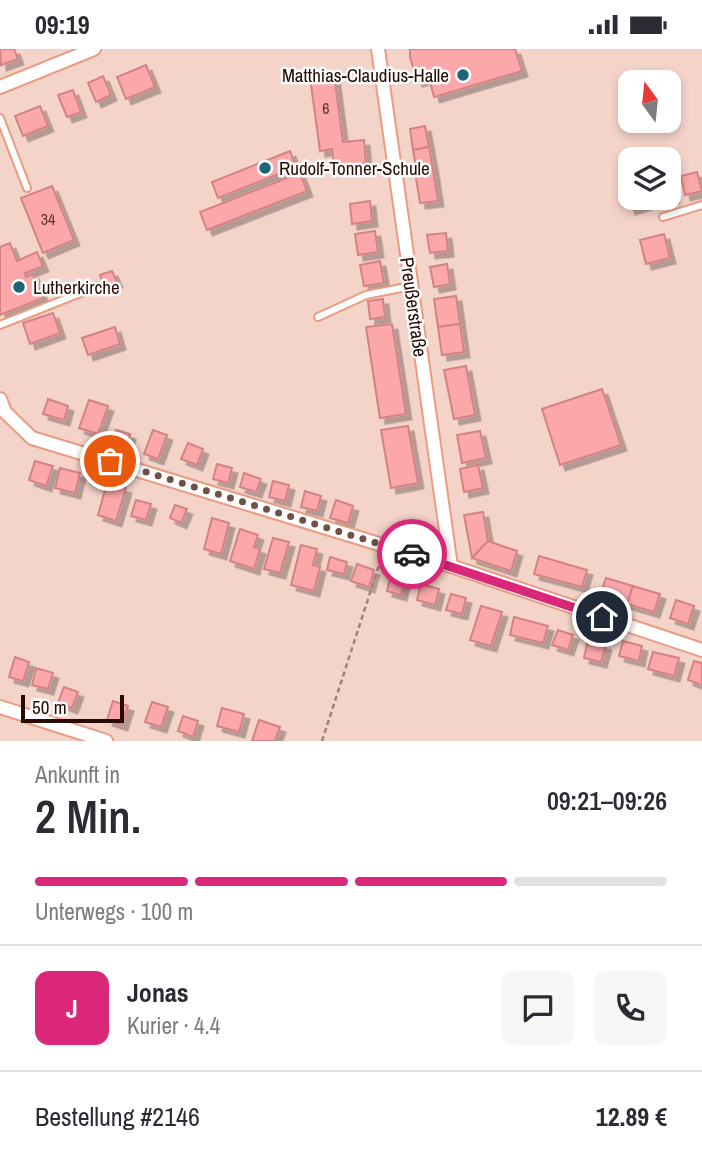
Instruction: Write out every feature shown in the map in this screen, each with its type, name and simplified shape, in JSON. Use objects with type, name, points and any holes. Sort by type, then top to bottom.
[{"type":"street","points":[[0,87],[94,49]]},
{"type":"street","name":"Preußerstraße","points":[[378,49],[451,566]]},
{"type":"street","points":[[0,399],[5,412],[32,438],[451,566],[702,650]]},
{"type":"street","points":[[0,707],[106,741]]},
{"type":"lane","points":[[0,118],[26,188]]},
{"type":"lane","points":[[663,217],[702,205]]},
{"type":"lane","points":[[0,325],[98,286]]},
{"type":"lane","points":[[318,317],[366,295],[411,286]]},
{"type":"path","points":[[322,741],[386,546]]},
{"type":"building","points":[[0,49],[14,49],[18,59],[1,65]]},
{"type":"building","name":"Matthias-Claudius-Halle","points":[[410,49],[515,49],[522,71],[434,97],[429,78],[417,81]]},
{"type":"building","points":[[146,65],[155,87],[126,99],[117,77]]},
{"type":"building","points":[[334,74],[343,142],[364,140],[366,163],[334,167],[332,149],[320,151],[310,77]]},
{"type":"building","points":[[103,76],[111,95],[96,102],[88,83]]},
{"type":"building","points":[[73,90],[81,112],[67,117],[58,95]]},
{"type":"building","points":[[40,106],[48,126],[23,136],[15,116]]},
{"type":"building","points":[[425,126],[429,147],[413,150],[410,129]]},
{"type":"building","points":[[429,147],[433,169],[417,172],[413,150]]},
{"type":"building","points":[[290,151],[296,167],[218,198],[212,182]]},
{"type":"building","points":[[433,169],[438,201],[420,203],[415,172]]},
{"type":"building","points":[[697,172],[702,191],[685,195],[681,176]]},
{"type":"building","points":[[300,173],[307,191],[207,230],[200,212]]},
{"type":"building","points":[[52,186],[74,240],[43,253],[21,198]]},
{"type":"building","points":[[370,201],[372,221],[352,224],[350,204]]},
{"type":"building","points":[[375,231],[378,252],[358,255],[355,234]]},
{"type":"building","points":[[446,233],[448,251],[430,253],[427,235]]},
{"type":"building","points":[[664,234],[670,258],[646,264],[640,240]]},
{"type":"building","name":"Lutherkirche","points":[[10,243],[17,261],[37,252],[43,266],[25,273],[26,277],[33,274],[43,298],[0,315],[0,247]]},
{"type":"building","points":[[380,261],[384,283],[364,286],[360,265]]},
{"type":"building","points":[[447,264],[450,284],[434,287],[430,267]]},
{"type":"building","points":[[112,271],[117,282],[104,287],[100,275]]},
{"type":"building","points":[[456,296],[460,324],[438,327],[434,299]]},
{"type":"building","points":[[383,299],[385,317],[370,319],[368,301]]},
{"type":"building","points":[[53,313],[60,333],[30,344],[23,323]]},
{"type":"building","points":[[392,324],[406,414],[380,418],[366,327]]},
{"type":"building","points":[[460,324],[464,352],[442,355],[438,327]]},
{"type":"building","points":[[115,327],[120,344],[88,355],[82,338]]},
{"type":"building","points":[[466,366],[475,415],[454,419],[444,370]]},
{"type":"building","points":[[602,389],[621,445],[560,465],[542,409]]},
{"type":"building","points":[[48,399],[68,406],[64,420],[43,414]]},
{"type":"building","points":[[89,400],[108,406],[98,434],[79,428]]},
{"type":"building","points":[[408,426],[418,483],[391,488],[381,430]]},
{"type":"building","points":[[116,430],[130,434],[126,451],[112,447]]},
{"type":"building","points":[[153,430],[167,435],[158,459],[144,454]]},
{"type":"building","points":[[480,431],[486,458],[462,463],[457,435]]},
{"type":"building","points":[[188,443],[203,449],[197,465],[181,459]]},
{"type":"building","points":[[35,461],[53,466],[46,486],[29,480]]},
{"type":"building","points":[[217,464],[232,468],[228,483],[213,479]]},
{"type":"building","points":[[478,465],[483,488],[464,492],[460,469]]},
{"type":"building","points":[[60,468],[80,473],[75,493],[55,488]]},
{"type":"building","points":[[244,473],[261,479],[256,492],[240,487]]},
{"type":"building","points":[[273,481],[289,485],[285,501],[269,497]]},
{"type":"building","points":[[107,483],[126,488],[116,521],[98,515]]},
{"type":"building","points":[[305,491],[321,496],[317,511],[301,507]]},
{"type":"building","points":[[136,500],[151,504],[146,520],[131,516]]},
{"type":"building","points":[[336,500],[353,506],[348,523],[330,518]]},
{"type":"building","points":[[175,505],[187,509],[181,523],[170,518]]},
{"type":"building","points":[[483,512],[488,541],[472,558],[464,515]]},
{"type":"building","points":[[212,518],[229,523],[221,554],[204,549]]},
{"type":"building","points":[[240,529],[258,535],[254,547],[260,549],[254,569],[230,561]]},
{"type":"building","points":[[273,538],[289,542],[280,573],[264,569]]},
{"type":"building","points":[[488,541],[517,551],[511,571],[472,558]]},
{"type":"building","points":[[301,545],[317,549],[313,565],[320,567],[314,591],[291,585]]},
{"type":"building","points":[[539,556],[587,570],[582,587],[534,574]]},
{"type":"building","points":[[330,557],[347,562],[344,574],[327,570]]},
{"type":"building","points":[[357,564],[374,570],[369,587],[351,581]]},
{"type":"building","points":[[391,575],[405,579],[401,595],[387,591]]},
{"type":"building","points":[[606,578],[633,586],[627,604],[600,596]]},
{"type":"building","points":[[421,584],[439,589],[435,605],[417,600]]},
{"type":"building","points":[[633,586],[660,594],[654,612],[627,604]]},
{"type":"building","points":[[451,594],[466,598],[462,614],[446,610]]},
{"type":"building","points":[[676,600],[694,606],[688,624],[670,618]]},
{"type":"building","points":[[481,606],[502,612],[491,646],[470,640]]},
{"type":"building","points":[[514,617],[548,626],[543,643],[510,635]]},
{"type":"building","points":[[558,630],[573,635],[568,650],[552,645]]},
{"type":"building","points":[[588,640],[606,645],[601,662],[584,658]]},
{"type":"building","points":[[623,641],[642,646],[639,661],[619,656]]},
{"type":"building","points":[[653,652],[679,658],[674,676],[648,669]]},
{"type":"building","points":[[15,657],[29,662],[23,681],[9,677]]},
{"type":"building","points":[[694,661],[702,663],[702,685],[688,680]]},
{"type":"building","points":[[36,668],[53,673],[48,689],[32,685]]},
{"type":"building","points":[[64,687],[78,692],[72,708],[58,703]]},
{"type":"building","points":[[113,701],[128,706],[122,725],[107,720]]},
{"type":"building","points":[[152,702],[168,707],[161,727],[145,722]]},
{"type":"building","points":[[222,708],[244,714],[239,732],[217,726]]},
{"type":"building","points":[[183,716],[198,721],[193,737],[178,731]]},
{"type":"building","points":[[259,720],[280,727],[275,741],[252,741]]},
{"type":"way so far","points":[[110,461],[412,554]]},
{"type":"place","name":"Matthias-Claudius-Halle","points":[[463,75]]},
{"type":"place","name":"Rudolf-Tonner-Schule","points":[[265,168]]},
{"type":"place","name":"Lutherkirche","points":[[19,287]]},
{"type":"route","points":[[412,554],[602,617]]}]
